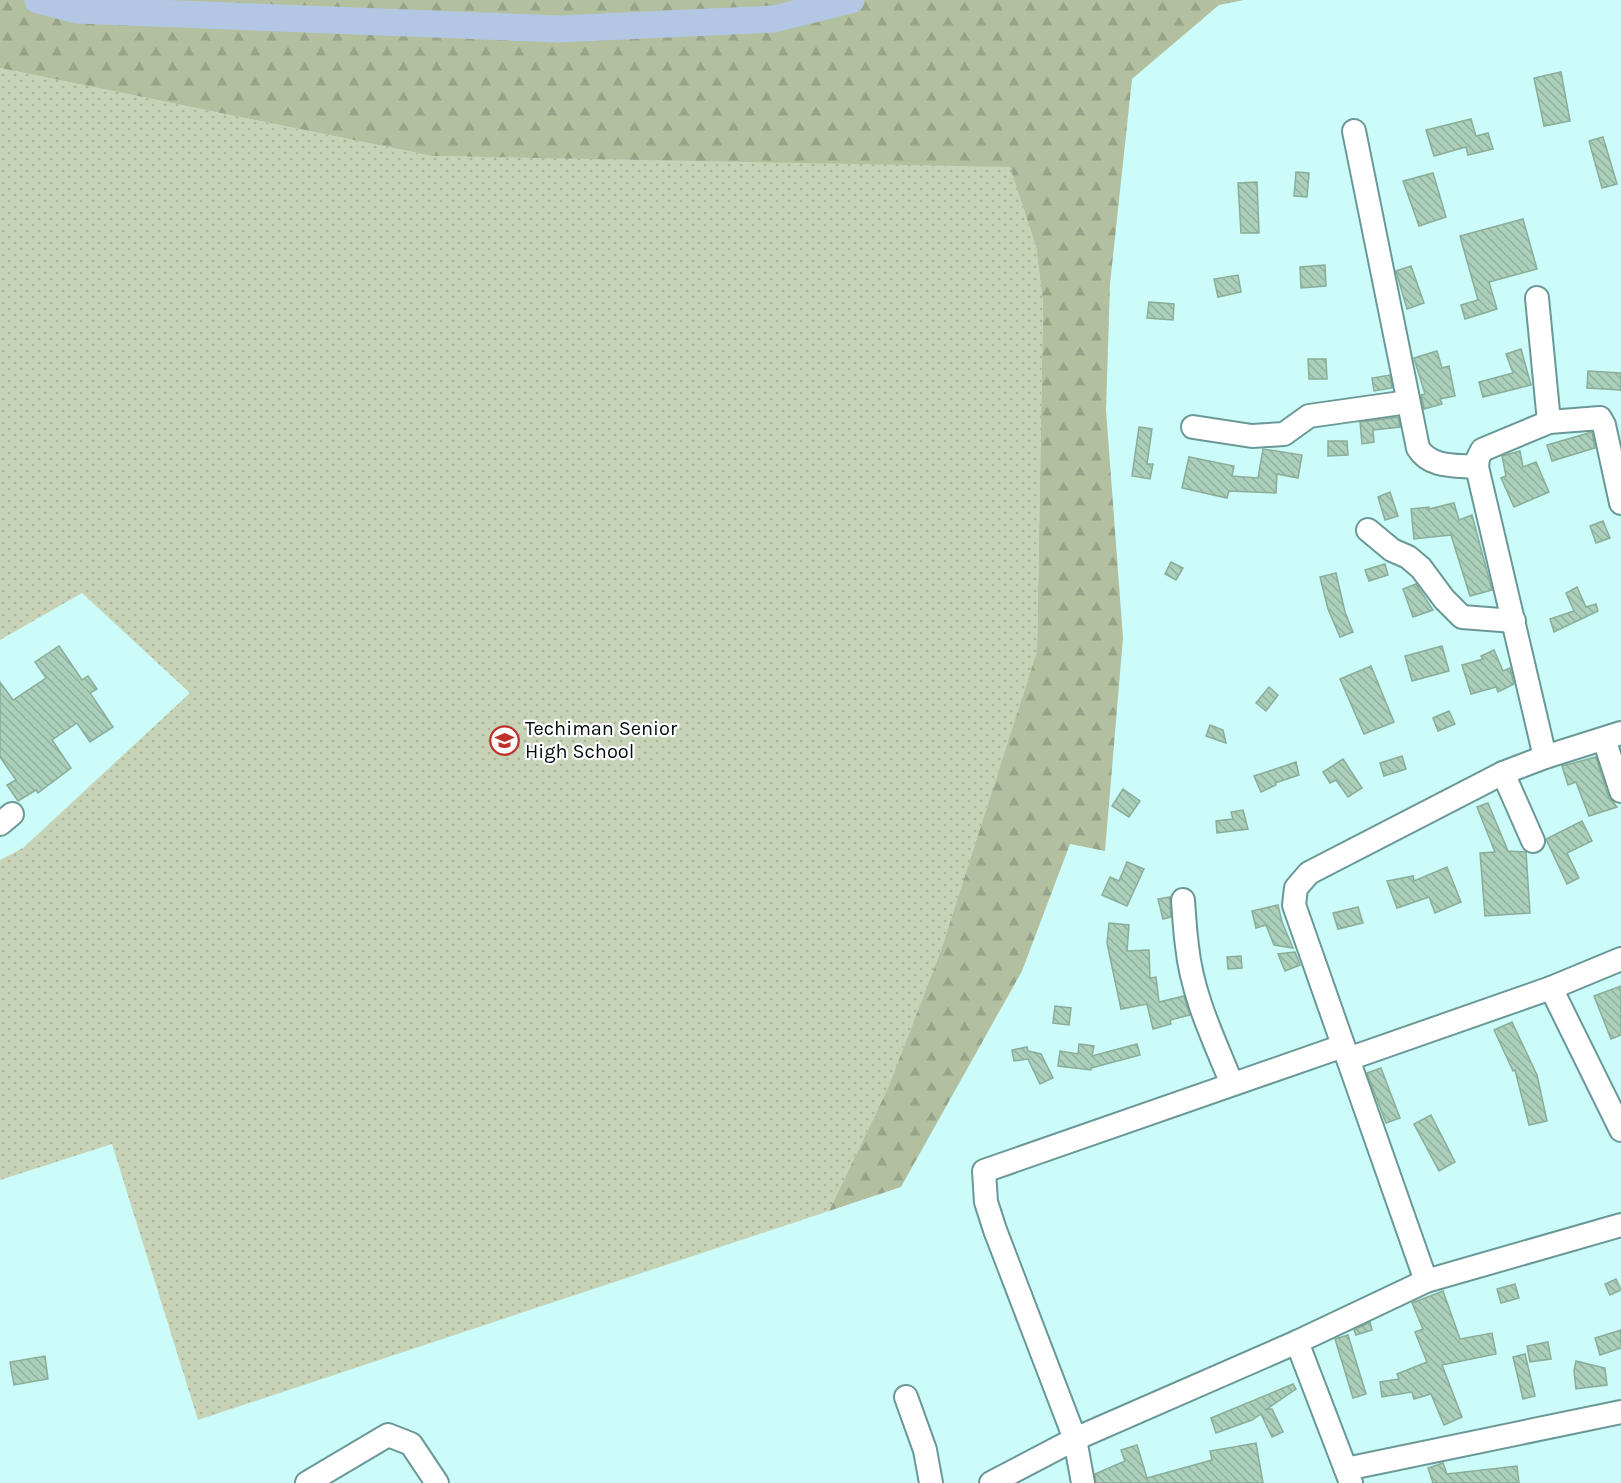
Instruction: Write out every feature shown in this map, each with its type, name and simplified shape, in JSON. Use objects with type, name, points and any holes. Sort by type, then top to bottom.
[{"type":"street","points":[[1354,131],[1418,448],[1424,458],[1434,463],[1477,467]]},
{"type":"street","points":[[1537,298],[1548,422]]},
{"type":"street","points":[[1193,427],[1252,436],[1284,434],[1309,416],[1408,402]]},
{"type":"street","points":[[1545,757],[1477,467],[1478,458],[1482,450],[1548,422],[1600,418],[1621,503]]},
{"type":"street","points":[[1368,530],[1392,550],[1421,568],[1444,599],[1462,617],[1514,621]]},
{"type":"street","points":[[1426,1281],[1294,905],[1296,888],[1309,873],[1503,773],[1613,736],[1621,791]]},
{"type":"street","points":[[1503,773],[1533,841]]},
{"type":"street","points":[[1183,900],[1187,948],[1194,982],[1232,1084]]},
{"type":"street","points":[[1083,1483],[1075,1439],[994,1230],[986,1202],[984,1172],[1232,1084],[1345,1052],[1551,988],[1621,959]]},
{"type":"street","points":[[1551,988],[1621,1130]]},
{"type":"street","points":[[991,1483],[1075,1439],[1426,1281],[1621,1225]]},
{"type":"street","points":[[1297,1341],[1348,1476],[1621,1412]]},
{"type":"street","points":[[906,1397],[925,1450],[931,1483]]},
{"type":"street","points":[[307,1483],[388,1435],[411,1444],[437,1483]]},
{"type":"green space","points":[[0,0],[1244,0],[1219,5],[1132,79],[1110,284],[1106,410],[1123,638],[1105,851],[1070,844],[1022,971],[901,1187],[829,1211],[888,1088],[941,950],[1037,651],[1043,303],[1036,247],[1010,167],[432,156],[0,68]]},
{"type":"green space","name":"Techiman Senior High School","points":[[0,68],[432,156],[1010,166],[1036,247],[1043,303],[1037,651],[941,950],[888,1088],[829,1211],[198,1420],[112,1144],[0,1180],[0,860],[23,848],[190,693],[82,593],[0,640]]},
{"type":"building","points":[[1561,72],[1570,121],[1544,126],[1534,78]]},
{"type":"building","points":[[1471,119],[1476,136],[1488,133],[1493,149],[1468,155],[1466,147],[1434,156],[1426,130]]},
{"type":"building","points":[[1603,137],[1617,184],[1602,188],[1589,141]]},
{"type":"building","points":[[1296,172],[1309,173],[1307,197],[1294,196]]},
{"type":"building","points":[[1433,173],[1446,217],[1419,226],[1403,181]]},
{"type":"building","points":[[1257,182],[1259,233],[1241,233],[1238,183]]},
{"type":"building","points":[[1523,219],[1537,269],[1489,282],[1497,309],[1465,319],[1461,305],[1478,300],[1460,236]]},
{"type":"building","points":[[1325,265],[1326,286],[1301,288],[1300,267]]},
{"type":"building","points":[[1411,266],[1424,303],[1407,309],[1396,271]]},
{"type":"building","points":[[1238,275],[1241,292],[1218,297],[1214,279]]},
{"type":"building","points":[[1149,302],[1174,304],[1173,320],[1147,318]]},
{"type":"building","points":[[1521,349],[1531,385],[1483,397],[1479,382],[1513,373],[1506,354]]},
{"type":"building","points":[[1437,351],[1442,368],[1449,366],[1455,396],[1440,399],[1442,404],[1424,409],[1421,395],[1425,394],[1414,358]]},
{"type":"building","points":[[1308,359],[1326,359],[1327,379],[1309,379]]},
{"type":"building","points":[[1588,371],[1621,373],[1621,390],[1587,388]]},
{"type":"building","points":[[1390,375],[1392,388],[1374,391],[1372,378]]},
{"type":"building","points":[[1398,417],[1400,427],[1373,430],[1374,442],[1362,444],[1360,422]]},
{"type":"building","points":[[1139,427],[1152,429],[1147,464],[1153,464],[1150,479],[1132,476]]},
{"type":"building","points":[[1592,432],[1595,448],[1552,461],[1547,445]]},
{"type":"building","points":[[1328,441],[1347,441],[1348,455],[1328,456]]},
{"type":"building","points":[[1263,449],[1302,455],[1298,478],[1277,474],[1276,493],[1229,491],[1227,498],[1182,488],[1189,457],[1234,466],[1232,476],[1258,478]]},
{"type":"building","points":[[1520,451],[1523,467],[1536,462],[1549,492],[1514,507],[1501,478],[1506,476],[1502,456]]},
{"type":"building","points":[[1390,492],[1398,516],[1385,520],[1378,497]]},
{"type":"building","points":[[1454,503],[1459,520],[1472,515],[1492,590],[1470,596],[1451,535],[1414,539],[1411,509],[1429,507],[1429,509]]},
{"type":"building","points":[[1603,521],[1610,538],[1596,543],[1590,526]]},
{"type":"building","points":[[1171,562],[1183,568],[1176,580],[1165,574]]},
{"type":"building","points":[[1385,564],[1388,575],[1369,581],[1365,570]]},
{"type":"building","points":[[1336,573],[1345,612],[1353,632],[1340,637],[1328,609],[1320,577]]},
{"type":"building","points":[[1416,584],[1433,610],[1413,617],[1403,589]]},
{"type":"building","points":[[1577,587],[1586,607],[1596,604],[1598,611],[1554,632],[1550,619],[1574,611],[1566,593]]},
{"type":"building","points":[[59,646],[82,680],[88,676],[97,689],[90,693],[113,727],[90,742],[77,723],[52,740],[71,768],[38,793],[36,790],[18,801],[7,785],[16,780],[0,757],[0,682],[13,700],[46,678],[35,662]]},
{"type":"building","points":[[1442,646],[1449,671],[1412,681],[1405,656]]},
{"type":"building","points":[[1494,650],[1503,671],[1510,668],[1514,684],[1498,692],[1496,687],[1471,694],[1462,665],[1483,659],[1481,656]]},
{"type":"building","points":[[1371,666],[1394,722],[1364,734],[1340,679]]},
{"type":"building","points":[[1269,687],[1278,695],[1266,711],[1256,703]]},
{"type":"building","points":[[1449,711],[1455,724],[1438,731],[1433,718]]},
{"type":"building","points":[[1210,725],[1223,730],[1226,743],[1206,736]]},
{"type":"building","points":[[1402,756],[1406,769],[1384,776],[1380,763]]},
{"type":"building","points":[[1596,757],[1608,795],[1617,807],[1589,816],[1576,782],[1568,785],[1562,766]]},
{"type":"building","points":[[1343,759],[1362,788],[1348,797],[1336,780],[1330,783],[1323,772]]},
{"type":"building","points":[[1296,762],[1299,775],[1275,783],[1276,785],[1261,792],[1254,776]]},
{"type":"building","points":[[1123,789],[1140,801],[1129,817],[1112,806]]},
{"type":"building","points":[[1488,803],[1508,851],[1526,852],[1530,913],[1485,916],[1480,853],[1495,852],[1477,807]]},
{"type":"building","points":[[1243,810],[1248,829],[1217,833],[1216,821],[1233,819],[1231,812]]},
{"type":"building","points":[[1582,821],[1592,841],[1567,853],[1579,878],[1567,884],[1546,839]]},
{"type":"building","points":[[1127,862],[1144,869],[1127,906],[1102,895],[1110,877],[1119,881]]},
{"type":"building","points":[[1447,867],[1461,902],[1435,913],[1429,897],[1397,908],[1387,881],[1413,876],[1414,881]]},
{"type":"building","points":[[1170,897],[1171,917],[1163,919],[1158,899]]},
{"type":"building","points":[[1278,905],[1282,922],[1293,948],[1274,945],[1266,925],[1256,928],[1252,911]]},
{"type":"building","points":[[1358,907],[1363,923],[1338,929],[1333,913]]},
{"type":"building","points":[[1109,923],[1129,925],[1127,951],[1149,950],[1150,978],[1156,977],[1159,1002],[1184,996],[1190,1015],[1170,1020],[1171,1024],[1153,1029],[1147,1004],[1121,1009],[1107,943]]},
{"type":"building","points":[[1295,952],[1300,965],[1285,971],[1278,954]]},
{"type":"building","points":[[1241,956],[1242,968],[1228,969],[1227,957]]},
{"type":"building","points":[[1621,986],[1621,1035],[1611,1039],[1594,996]]},
{"type":"building","points":[[1055,1006],[1071,1008],[1069,1025],[1053,1023]]},
{"type":"building","points":[[1512,1022],[1537,1075],[1547,1121],[1529,1125],[1515,1070],[1513,1071],[1494,1030]]},
{"type":"building","points":[[1079,1044],[1094,1046],[1092,1056],[1137,1044],[1140,1055],[1091,1068],[1091,1070],[1058,1066],[1060,1051],[1078,1054]]},
{"type":"building","points":[[1027,1047],[1028,1051],[1041,1054],[1053,1078],[1040,1084],[1028,1059],[1014,1061],[1012,1050]]},
{"type":"building","points":[[1381,1068],[1400,1118],[1386,1123],[1367,1073]]},
{"type":"building","points":[[1431,1115],[1455,1162],[1439,1171],[1414,1124]]},
{"type":"building","points":[[1616,1279],[1621,1290],[1610,1295],[1605,1284]]},
{"type":"building","points":[[1515,1284],[1519,1298],[1501,1303],[1497,1289]]},
{"type":"building","points":[[1443,1291],[1460,1339],[1492,1333],[1496,1354],[1442,1365],[1462,1417],[1444,1425],[1431,1394],[1414,1399],[1412,1392],[1382,1397],[1380,1382],[1399,1379],[1397,1374],[1427,1362],[1415,1332],[1423,1329],[1412,1303]]},
{"type":"building","points":[[1370,1322],[1372,1330],[1356,1335],[1354,1330]]},
{"type":"building","points":[[1621,1330],[1621,1348],[1600,1355],[1595,1338]]},
{"type":"building","points":[[1348,1335],[1366,1394],[1353,1398],[1335,1339]]},
{"type":"building","points":[[1548,1342],[1551,1359],[1530,1362],[1527,1346]]},
{"type":"building","points":[[1525,1354],[1535,1396],[1523,1399],[1513,1357]]},
{"type":"building","points":[[45,1356],[48,1379],[14,1385],[10,1362]]},
{"type":"building","points":[[1576,1361],[1605,1368],[1607,1385],[1576,1389],[1574,1371]]},
{"type":"building","points":[[1293,1384],[1296,1389],[1267,1409],[1272,1409],[1283,1432],[1272,1437],[1261,1414],[1252,1420],[1216,1433],[1211,1418]]},
{"type":"building","points":[[1256,1443],[1263,1483],[1096,1483],[1095,1474],[1125,1461],[1121,1450],[1137,1445],[1147,1478],[1212,1460],[1210,1451]]},
{"type":"building","points":[[1443,1463],[1447,1474],[1517,1466],[1519,1483],[1433,1483],[1428,1468]]},
{"type":"waterway","points":[[38,0],[77,10],[559,29],[774,19],[851,0]]},
{"type":"place","name":"Techiman Senior High School","points":[[504,740]]}]
